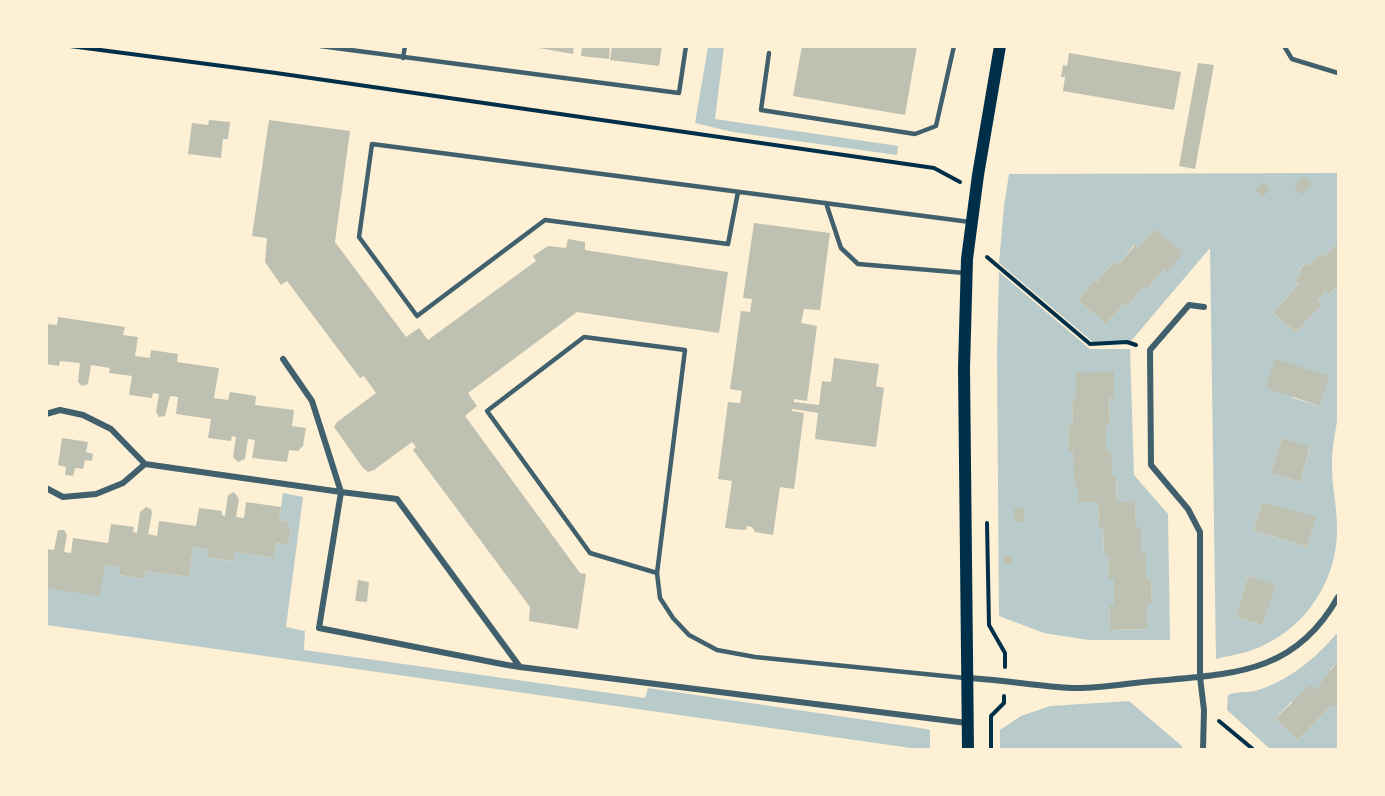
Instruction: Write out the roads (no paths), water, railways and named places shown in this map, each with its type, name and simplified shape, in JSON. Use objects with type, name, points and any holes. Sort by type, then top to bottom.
[{"type":"main road","points":[[968,750],[964,368],[967,273],[976,185],[1000,46]]},
{"type":"street","points":[[1203,750],[1204,710],[1200,676],[1200,532],[1188,509],[1152,465],[1150,350],[1189,305],[1204,307]]},
{"type":"street","points":[[283,359],[312,401],[341,492],[319,628],[520,667],[968,723]]},
{"type":"street","points":[[46,414],[60,410],[83,416],[111,429],[145,464],[397,499],[520,667]]},
{"type":"street","points":[[46,488],[63,497],[96,494],[123,483],[145,464]]},
{"type":"street","points":[[968,678],[1074,688],[1233,673],[1267,664],[1300,644],[1326,619],[1338,597]]},
{"type":"lane","points":[[320,46],[679,93],[686,46]]},
{"type":"lane","points":[[403,58],[405,46]]},
{"type":"lane","points":[[769,53],[761,110],[915,134],[936,126],[954,46]]},
{"type":"lane","points":[[1284,46],[1292,59],[1338,73]]},
{"type":"lane","points":[[738,192],[728,244],[545,220],[417,316],[359,237],[372,144],[972,222]]},
{"type":"lane","points":[[826,203],[841,248],[858,264],[967,273]]},
{"type":"lane","points":[[657,573],[590,553],[487,411],[584,337],[685,350],[657,573],[660,598],[673,618],[689,635],[717,650],[755,657],[968,678]]}]
